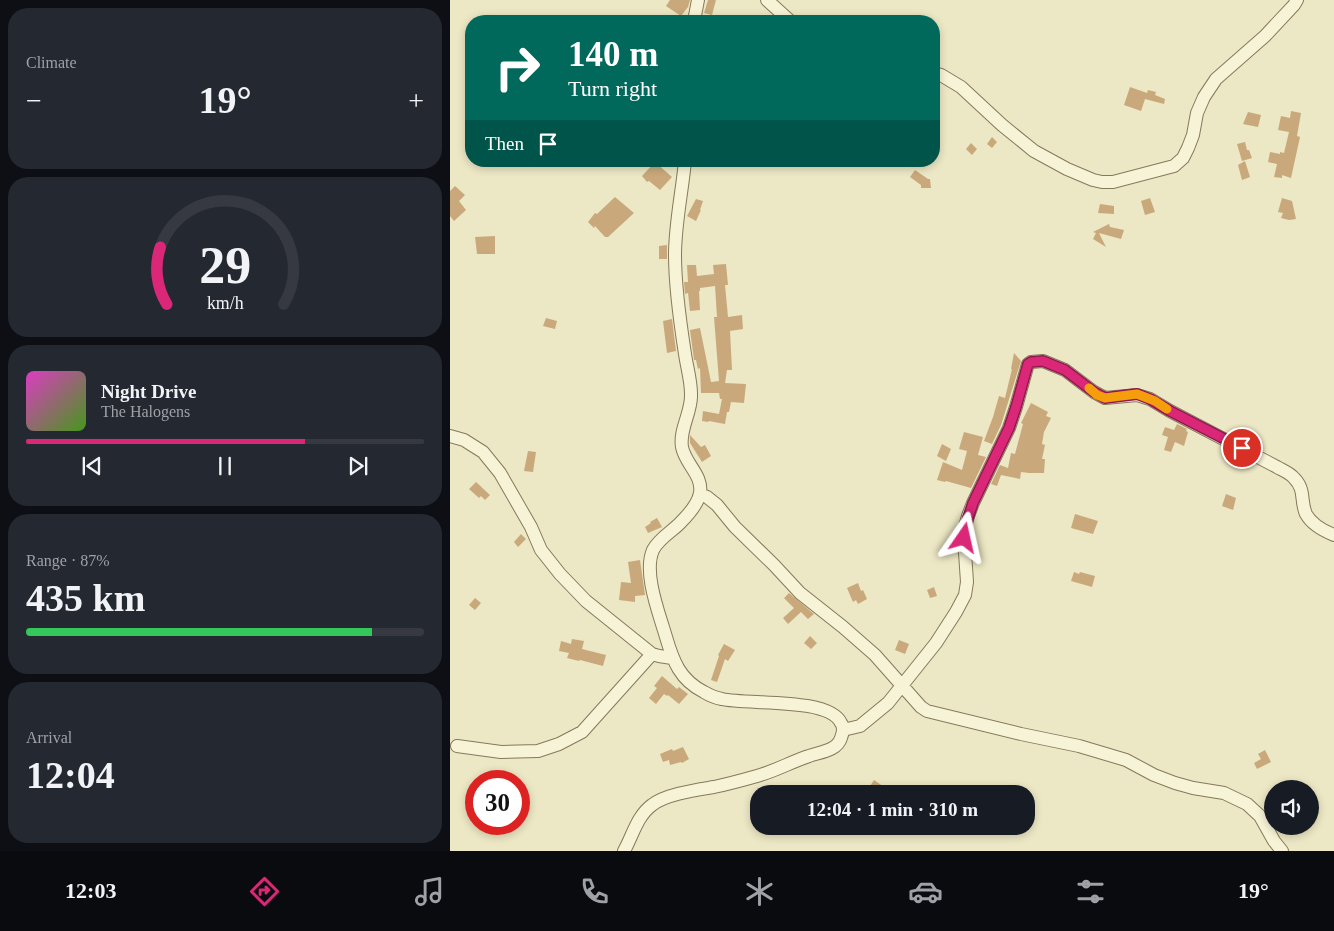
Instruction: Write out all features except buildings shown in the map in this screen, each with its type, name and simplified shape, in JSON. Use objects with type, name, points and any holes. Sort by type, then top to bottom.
[{"type":"street","points":[[695,15],[698,0]]},
{"type":"street","points":[[767,0],[783,15]]},
{"type":"street","points":[[940,75],[961,87],[1034,151],[1067,169],[1093,180],[1113,182],[1174,166],[1183,158],[1193,135],[1197,113],[1204,97],[1216,79],[1265,36],[1297,0]]},
{"type":"street","points":[[624,851],[636,824],[655,802],[685,792],[760,775],[830,750],[839,743],[843,730],[842,723],[834,715],[813,708],[792,704],[722,699],[703,692],[684,679],[672,658],[651,584],[650,567],[653,550],[661,539],[685,518],[695,506],[700,494],[700,484],[696,473],[682,447],[683,433],[692,397],[680,318],[675,256],[685,167]]},
{"type":"street","points":[[843,730],[860,726],[888,703],[936,643],[965,595],[967,582],[964,538],[968,516],[1009,428],[1028,364],[1031,362],[1043,361],[1065,370],[1105,398],[1137,394],[1150,399],[1277,467],[1293,477],[1299,484],[1303,492],[1307,515],[1313,523],[1334,535]]},
{"type":"street","points":[[450,436],[464,440],[483,452],[500,473],[531,528],[540,550],[586,601],[652,654],[672,658]]},
{"type":"street","points":[[700,494],[707,497],[717,506],[800,593],[875,655],[921,707],[927,711],[1079,746],[1126,760],[1154,775],[1175,783],[1224,793],[1247,804],[1260,816],[1282,851]]},
{"type":"street","points":[[456,746],[501,752],[520,752],[538,751],[559,744],[582,732],[652,654]]},
{"type":"slow traffic","points":[[1089,388],[1097,395],[1105,398],[1137,394],[1155,401],[1167,409]]},
{"type":"route","points":[[964,538],[968,516],[1009,428],[1028,364],[1031,362],[1043,361],[1065,370],[1097,395],[1105,398],[1137,394],[1155,401],[1170,411],[1242,448]]}]
